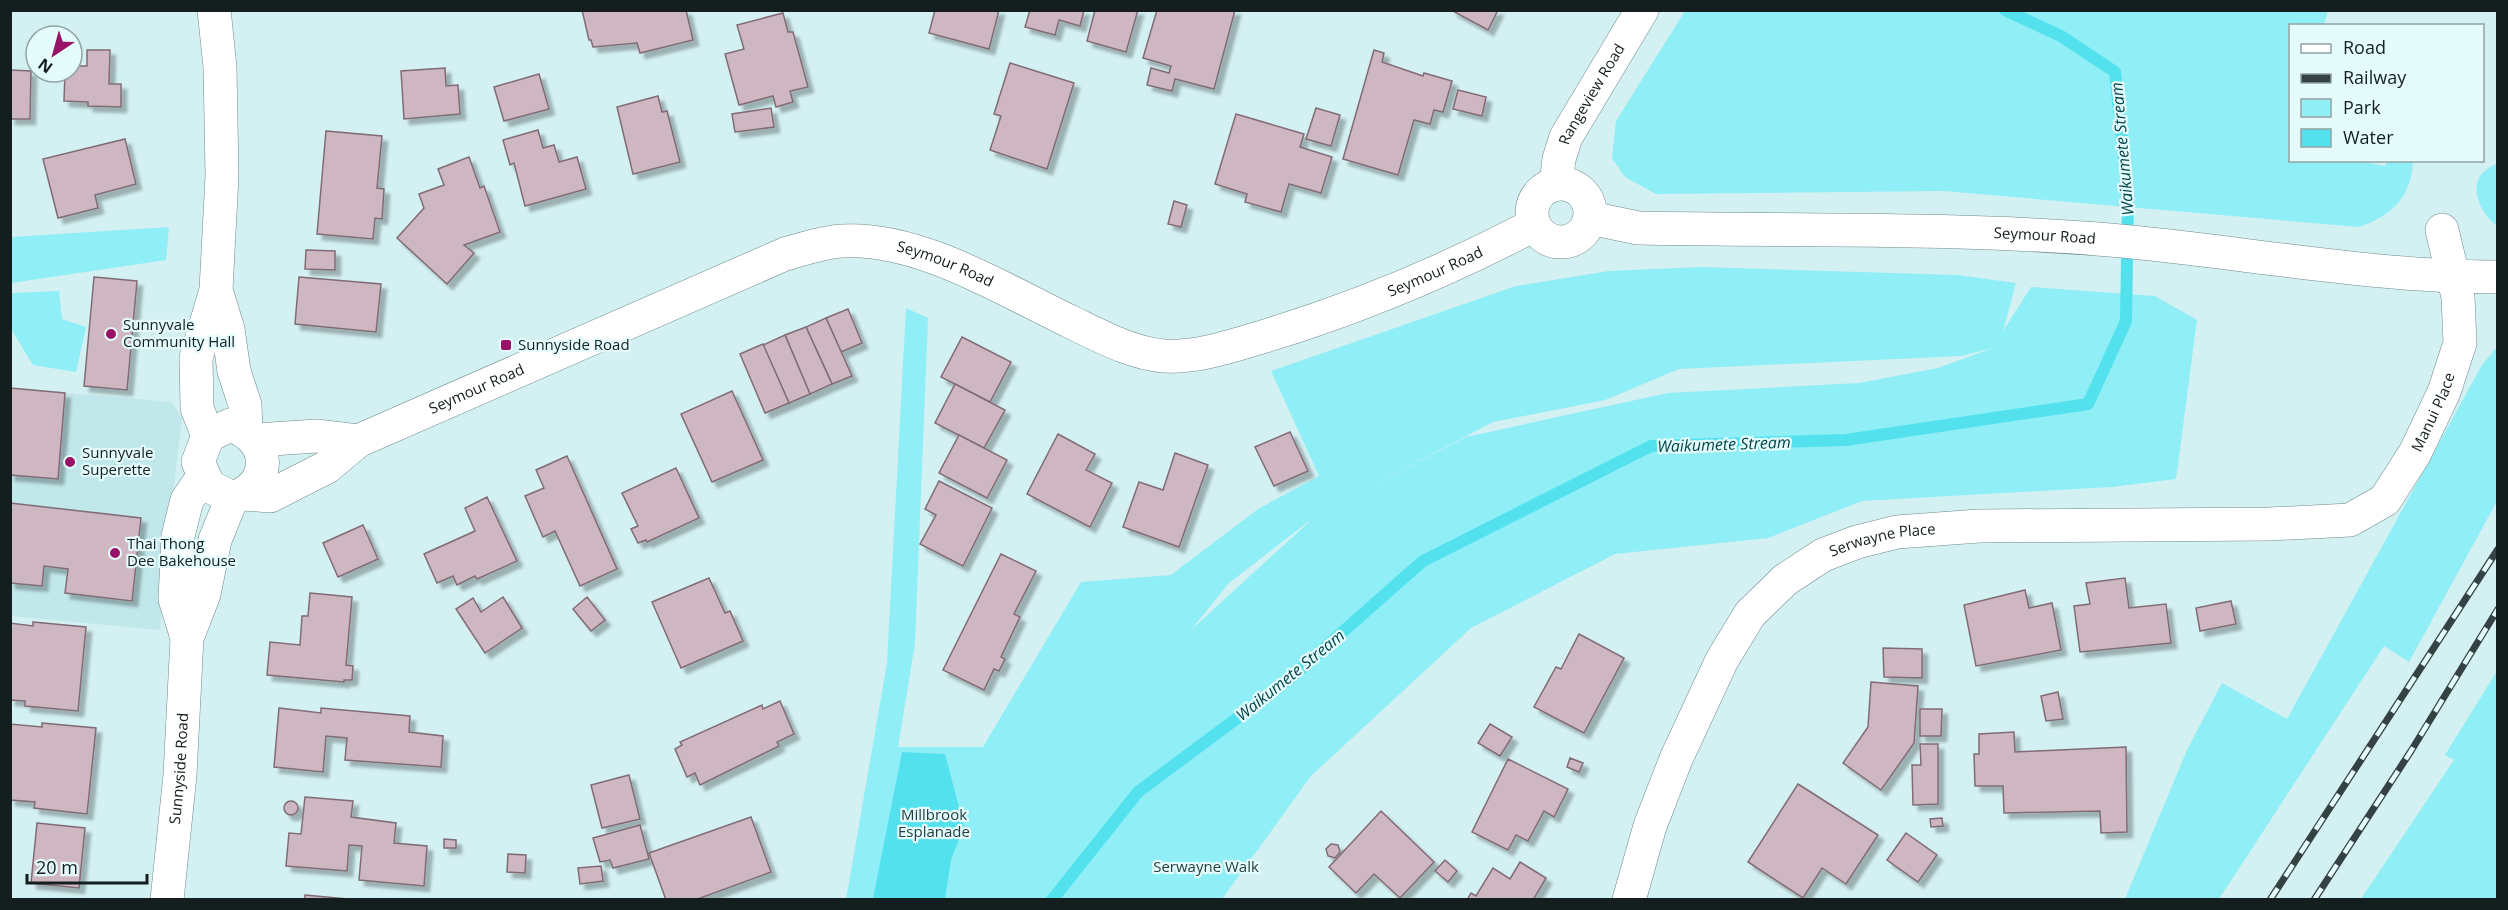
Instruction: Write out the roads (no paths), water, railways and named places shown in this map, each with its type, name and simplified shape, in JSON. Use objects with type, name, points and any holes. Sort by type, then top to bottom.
[{"type":"main road","points":[[208,436],[197,408],[196,358],[216,290],[222,165],[220,67],[214,10]]},
{"type":"main road","name":"Rangeview Road","points":[[1556,184],[1559,159],[1566,137],[1642,10]]},
{"type":"main road","points":[[1556,184],[1579,190],[1588,202],[1590,218],[1582,233],[1569,241],[1553,241],[1534,225],[1533,203],[1542,190],[1556,184]]},
{"type":"main road","name":"Seymour Road","points":[[1590,218],[1638,228],[2001,235],[2106,240],[2189,247],[2393,274],[2498,277]]},
{"type":"main road","name":"Seymour Road","points":[[238,496],[270,496],[327,467],[358,441],[785,254],[841,241],[895,245],[1003,289],[1107,339],[1164,356],[1192,355],[1222,349],[1336,313],[1470,257],[1534,225]]},
{"type":"main road","name":"Manui Place","points":[[2350,520],[2385,500],[2401,479],[2444,392],[2461,337],[2458,297],[2442,230]]},
{"type":"main road","points":[[216,290],[228,329],[234,371],[252,435],[262,458],[261,471],[238,496],[209,486],[198,462],[208,436],[230,425],[252,435],[316,436],[358,441]]},
{"type":"main road","name":"Sunnyside Road","points":[[187,638],[175,598],[178,536],[187,500],[203,477]]},
{"type":"main road","name":"Sunnyside Road","points":[[167,900],[180,775],[187,638],[204,594],[215,540],[238,496]]},
{"type":"main road","name":"Serwayne Place","points":[[1629,900],[1650,826],[1668,778],[1722,660],[1750,614],[1785,580],[1823,555],[1857,542],[1897,532],[1979,526],[2270,524],[2350,520]]},
{"type":"water","points":[[902,752],[945,754],[964,826],[951,860],[945,899],[873,899]]},
{"type":"waterway","name":"Waikumete Stream","points":[[1052,900],[1138,792],[1287,681],[1423,561],[1651,446],[1846,440],[2088,404],[2126,321],[2128,198],[2115,72],[2061,36],[2005,10]]},
{"type":"railway","points":[[2270,900],[2498,549]]},
{"type":"railway","points":[[2314,900],[2411,751],[2498,609]]},
{"type":"place","name":"Sunnyvale Community Hall","points":[[111,334]]},
{"type":"place","name":"Sunnyside Road","points":[[506,345]]},
{"type":"place","name":"Sunnyvale Superette","points":[[70,462]]},
{"type":"place","name":"Thai Thong Dee Bakehouse","points":[[115,553]]},
{"type":"park label","name":"Millbrook Esplanade","points":[[934,824]]},
{"type":"park label","name":"Serwayne Walk","points":[[1206,867]]}]
